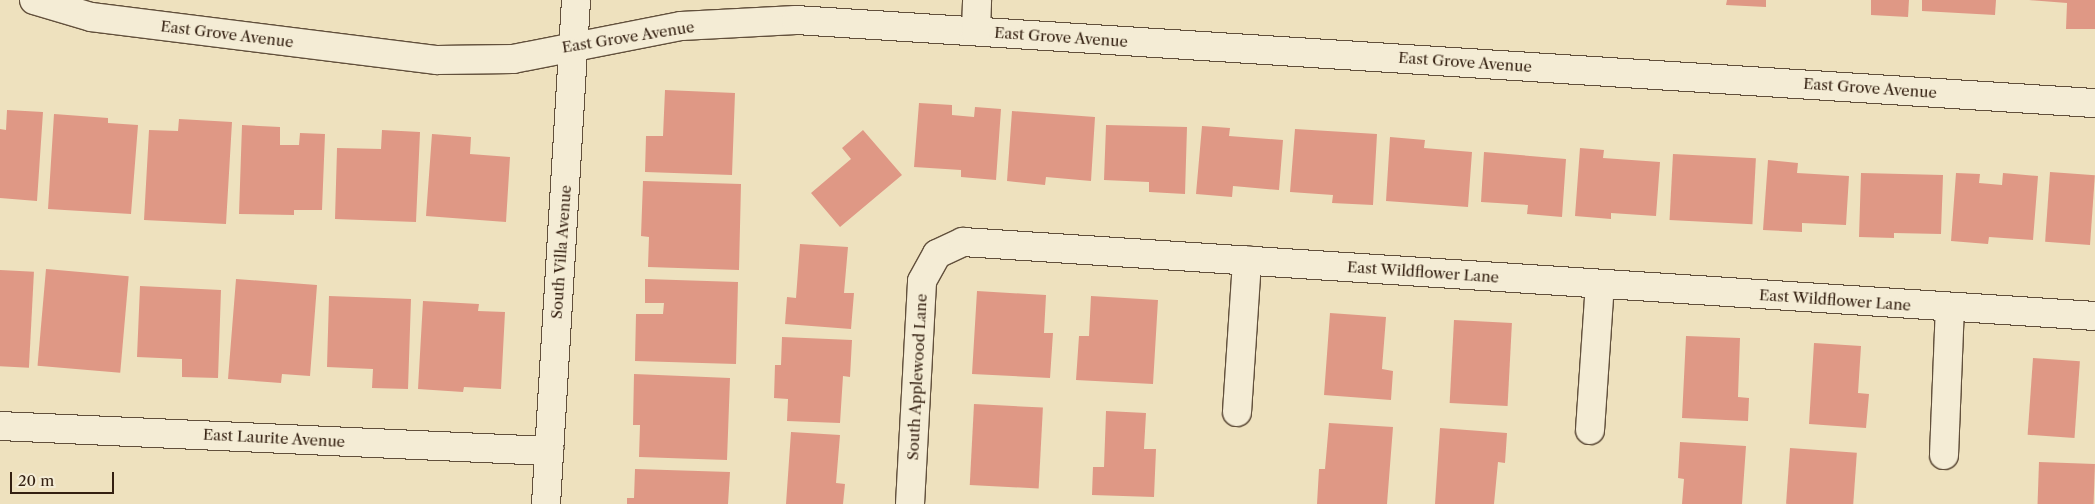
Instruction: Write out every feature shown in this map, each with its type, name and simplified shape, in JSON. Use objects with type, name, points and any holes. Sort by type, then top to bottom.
[{"type":"street","name":"East Grove Avenue","points":[[34,0],[92,17],[437,60],[513,58],[681,26],[796,20],[2095,103]]},
{"type":"street","name":"South Villa Avenue","points":[[546,504],[576,0]]},
{"type":"street","points":[[976,31],[978,0]]},
{"type":"street","name":"East Wildflower Lane","points":[[937,254],[963,242],[2095,316]]},
{"type":"street","name":"South Applewood Lane","points":[[910,504],[922,281],[937,254]]},
{"type":"street","points":[[1237,412],[1247,260]]},
{"type":"street","points":[[1590,430],[1600,284]]},
{"type":"street","points":[[1944,455],[1950,308]]},
{"type":"street","name":"East Laurite Avenue","points":[[0,426],[549,451]]},
{"type":"building","points":[[1727,0],[1766,0],[1766,7],[1726,5]]},
{"type":"building","points":[[1871,0],[1909,0],[1908,17],[1871,15]]},
{"type":"building","points":[[1922,0],[1996,0],[1995,15],[1922,11]]},
{"type":"building","points":[[2029,0],[2095,0],[2095,29],[2066,29],[2067,3]]},
{"type":"building","points":[[665,90],[735,93],[732,175],[645,172],[646,136],[663,136]]},
{"type":"building","points":[[919,103],[952,105],[952,115],[974,117],[975,107],[1001,109],[996,180],[961,177],[961,170],[914,167]]},
{"type":"building","points":[[7,110],[43,112],[37,201],[0,198],[0,129],[6,130]]},
{"type":"building","points":[[1012,111],[1095,117],[1091,181],[1046,177],[1045,185],[1007,181]]},
{"type":"building","points":[[54,114],[108,118],[108,123],[138,125],[131,214],[48,209]]},
{"type":"building","points":[[179,119],[232,122],[226,224],[144,220],[149,130],[178,131]]},
{"type":"building","points":[[242,125],[280,127],[280,145],[299,145],[300,133],[325,134],[322,210],[294,210],[294,215],[239,214]]},
{"type":"building","points":[[1106,125],[1187,127],[1185,194],[1149,192],[1149,182],[1104,180]]},
{"type":"building","points":[[1202,126],[1230,128],[1229,136],[1283,140],[1279,190],[1233,186],[1232,197],[1196,194]]},
{"type":"building","points":[[1295,129],[1377,134],[1373,205],[1332,203],[1333,195],[1290,192]]},
{"type":"building","points":[[382,130],[420,132],[416,222],[335,219],[337,148],[381,149]]},
{"type":"building","points":[[863,130],[902,175],[840,227],[811,193],[851,159],[842,148]]},
{"type":"building","points":[[432,134],[471,137],[470,154],[510,157],[506,222],[426,216]]},
{"type":"building","points":[[1390,137],[1425,140],[1424,148],[1472,152],[1468,207],[1386,201]]},
{"type":"building","points":[[1580,148],[1604,150],[1603,158],[1660,162],[1656,216],[1611,213],[1611,219],[1575,216]]},
{"type":"building","points":[[1484,152],[1566,159],[1562,217],[1527,214],[1528,205],[1481,202]]},
{"type":"building","points":[[1673,154],[1756,158],[1752,224],[1670,220]]},
{"type":"building","points":[[1768,160],[1798,163],[1797,173],[1849,176],[1846,225],[1802,223],[1802,232],[1763,230]]},
{"type":"building","points":[[2050,172],[2095,175],[2090,245],[2045,242]]},
{"type":"building","points":[[1861,173],[1943,175],[1941,234],[1894,233],[1894,238],[1859,237]]},
{"type":"building","points":[[1956,173],[1980,174],[1979,183],[2002,185],[2003,173],[2038,176],[2033,240],[1989,237],[1988,244],[1951,241]]},
{"type":"building","points":[[643,181],[741,184],[739,270],[648,267],[649,237],[641,236]]},
{"type":"building","points":[[800,244],[848,247],[844,293],[854,293],[851,329],[785,324],[787,297],[796,298]]},
{"type":"building","points":[[46,269],[129,276],[120,373],[38,366]]},
{"type":"building","points":[[0,270],[34,272],[29,368],[0,366]]},
{"type":"building","points":[[236,279],[317,285],[310,376],[282,374],[281,383],[228,379]]},
{"type":"building","points":[[645,279],[738,282],[736,364],[635,361],[636,314],[663,314],[664,303],[645,303]]},
{"type":"building","points":[[140,286],[221,290],[218,378],[182,377],[182,359],[137,357]]},
{"type":"building","points":[[977,291],[1046,295],[1044,333],[1053,333],[1050,378],[972,374]]},
{"type":"building","points":[[329,296],[411,299],[408,389],[372,388],[373,369],[327,367]]},
{"type":"building","points":[[1091,296],[1158,300],[1153,384],[1076,380],[1079,336],[1089,336]]},
{"type":"building","points":[[423,301],[479,304],[478,311],[505,312],[501,389],[464,387],[463,392],[418,389]]},
{"type":"building","points":[[1330,313],[1386,317],[1382,369],[1393,371],[1391,400],[1324,395]]},
{"type":"building","points":[[1454,320],[1512,323],[1508,406],[1450,403]]},
{"type":"building","points":[[1686,336],[1740,338],[1738,397],[1749,398],[1748,421],[1682,418]]},
{"type":"building","points":[[782,337],[852,340],[850,377],[843,376],[840,423],[787,421],[788,399],[774,398],[775,365],[781,365]]},
{"type":"building","points":[[1814,343],[1861,346],[1858,393],[1869,394],[1866,428],[1809,424]]},
{"type":"building","points":[[2033,358],[2080,361],[2075,438],[2028,435]]},
{"type":"building","points":[[634,374],[730,378],[727,460],[639,457],[640,425],[633,425]]},
{"type":"building","points":[[974,404],[1043,408],[1039,489],[970,485]]},
{"type":"building","points":[[1106,411],[1146,413],[1144,449],[1156,449],[1154,497],[1092,495],[1093,467],[1104,467]]},
{"type":"building","points":[[1329,423],[1393,427],[1387,504],[1317,504],[1319,469],[1325,469]]},
{"type":"building","points":[[1440,428],[1507,433],[1505,463],[1498,462],[1494,504],[1435,504]]},
{"type":"building","points":[[791,432],[840,435],[836,483],[845,484],[843,504],[786,504]]},
{"type":"building","points":[[1680,442],[1746,446],[1742,504],[1682,504],[1684,479],[1678,478]]},
{"type":"building","points":[[1790,448],[1857,453],[1853,504],[1786,504]]},
{"type":"building","points":[[2039,462],[2095,464],[2094,504],[2038,504]]},
{"type":"building","points":[[635,469],[730,472],[728,504],[627,504],[627,498],[634,498]]}]
